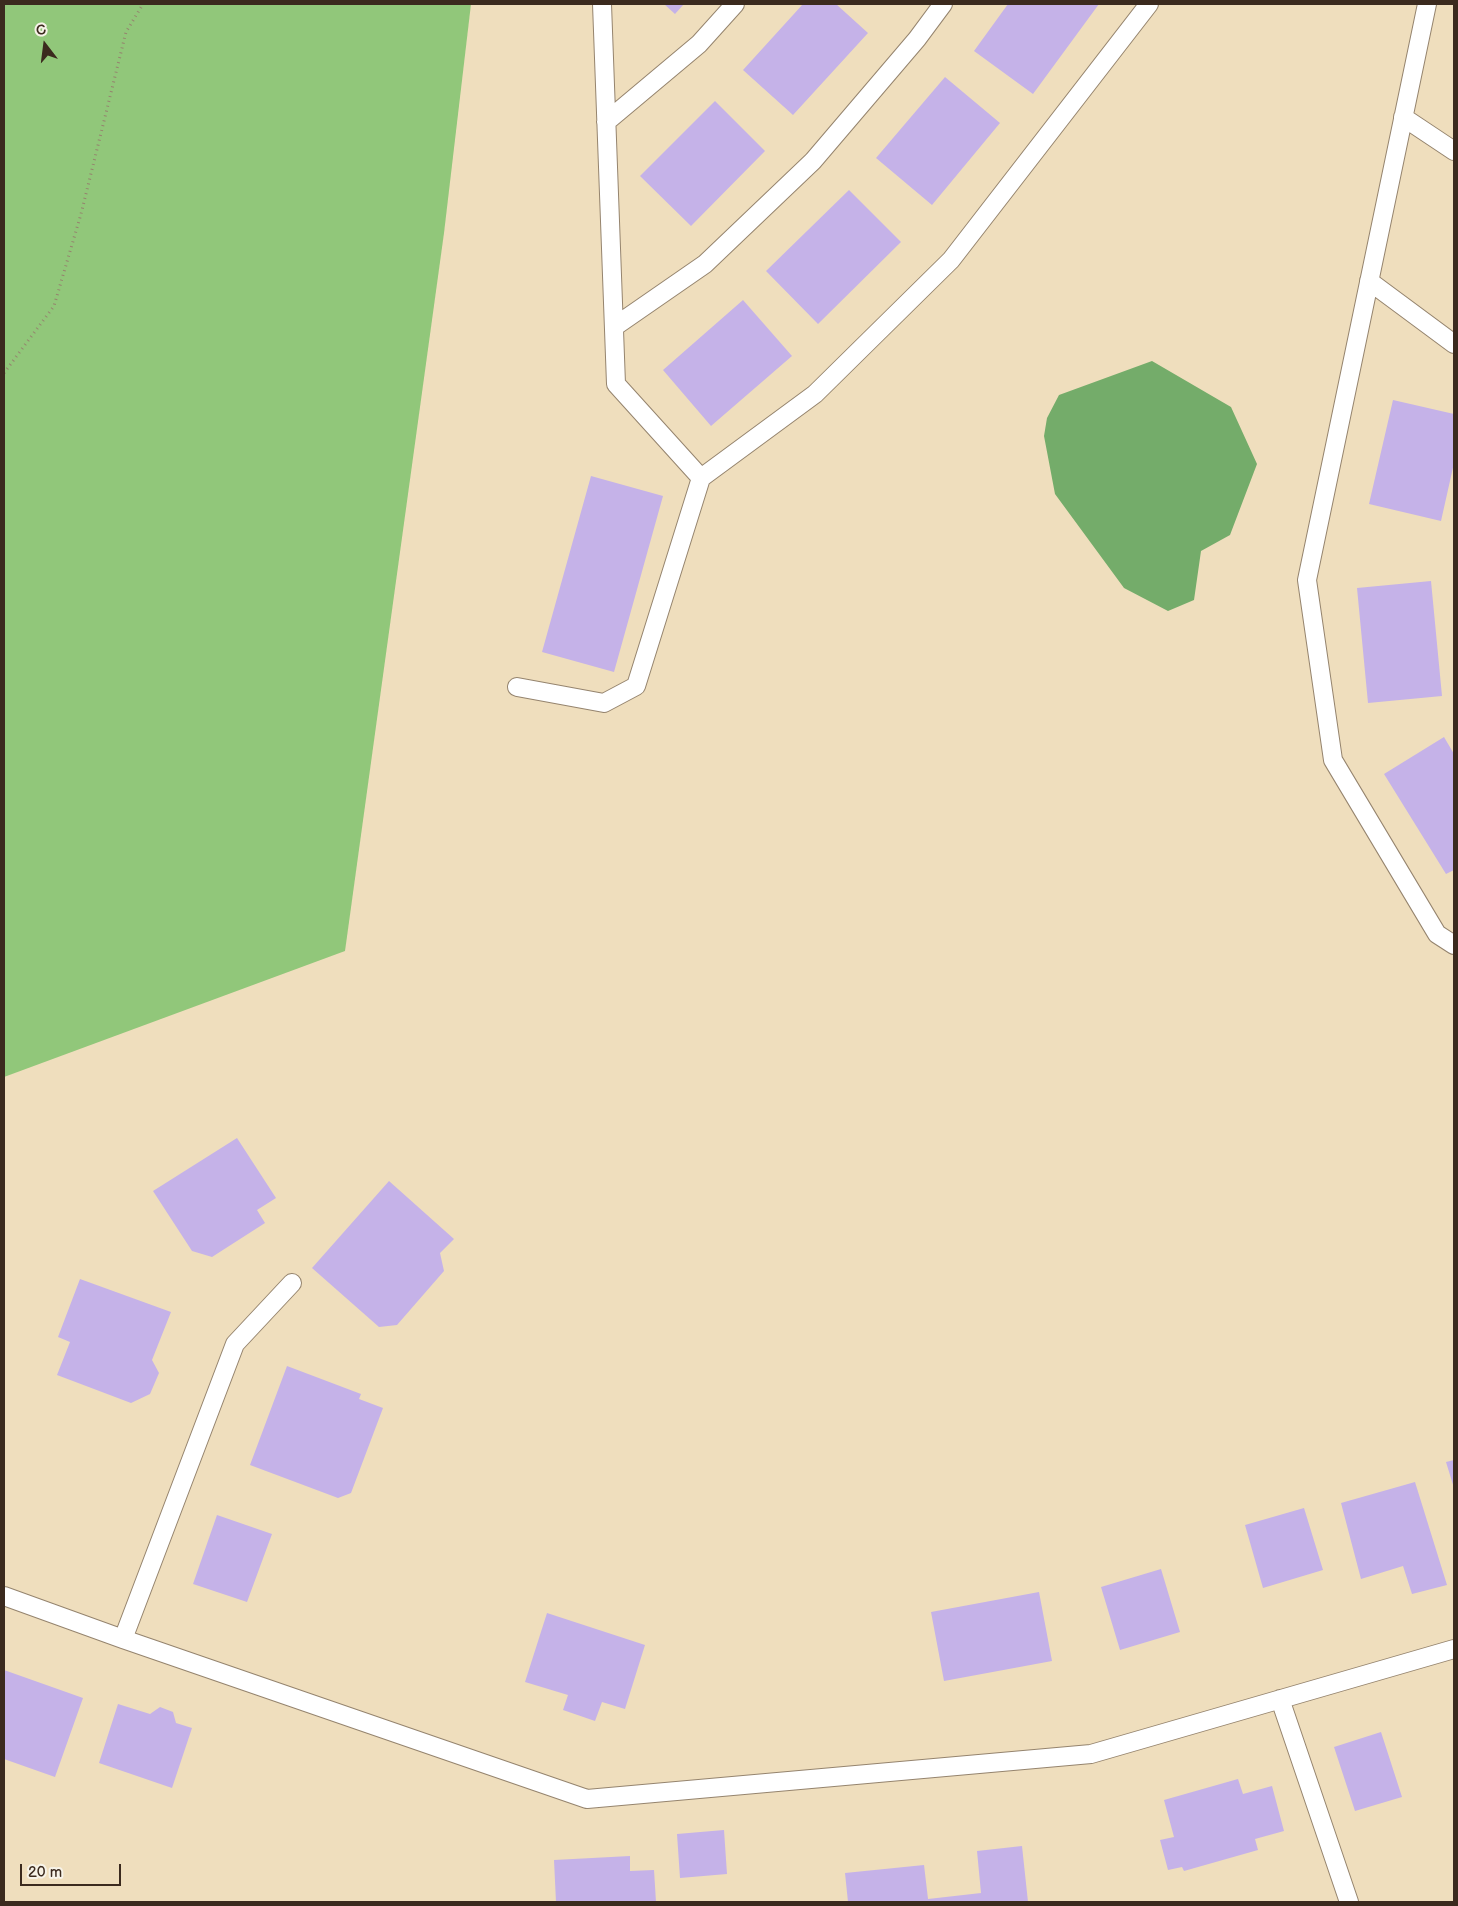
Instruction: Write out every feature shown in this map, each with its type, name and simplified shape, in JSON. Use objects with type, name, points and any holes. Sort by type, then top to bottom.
[{"type":"lane","points":[[602,4],[616,384],[701,478]]},
{"type":"lane","points":[[606,122],[699,44],[735,4]]},
{"type":"lane","points":[[614,327],[705,264],[813,161],[918,39],[943,4]]},
{"type":"lane","points":[[517,687],[604,702],[636,686],[701,478],[815,394],[951,260],[1149,4]]},
{"type":"lane","points":[[1427,4],[1307,580],[1333,760],[1438,934],[1454,945]]},
{"type":"lane","points":[[1403,117],[1454,151]]},
{"type":"lane","points":[[1369,282],[1454,344]]},
{"type":"lane","points":[[123,1638],[235,1344],[292,1283]]},
{"type":"lane","points":[[4,1596],[587,1799],[1091,1754],[1454,1649]]},
{"type":"lane","points":[[1280,1699],[1349,1902]]},
{"type":"path","points":[[4,373],[54,306],[80,214],[126,32],[143,4]]},
{"type":"green space","points":[[4,4],[471,4],[444,233],[345,951],[4,1077]]},
{"type":"green space","points":[[1152,361],[1231,407],[1257,464],[1230,535],[1201,551],[1194,600],[1168,611],[1124,588],[1055,494],[1044,436],[1047,418],[1059,395]]},
{"type":"building","points":[[664,4],[684,4],[675,14]]},
{"type":"building","points":[[803,4],[836,4],[868,33],[793,115],[743,70]]},
{"type":"building","points":[[1008,4],[1099,4],[1033,94],[974,51]]},
{"type":"building","points":[[945,77],[1000,123],[932,205],[876,158]]},
{"type":"building","points":[[715,101],[765,151],[691,226],[640,176]]},
{"type":"building","points":[[849,190],[901,242],[818,324],[766,271]]},
{"type":"building","points":[[743,300],[792,356],[711,426],[663,370]]},
{"type":"building","points":[[1393,400],[1454,414],[1454,463],[1441,521],[1369,504]]},
{"type":"building","points":[[591,476],[663,496],[614,672],[542,652]]},
{"type":"building","points":[[1431,581],[1442,696],[1368,703],[1357,588]]},
{"type":"building","points":[[1444,737],[1454,754],[1454,870],[1446,874],[1384,774]]},
{"type":"building","points":[[237,1138],[276,1198],[257,1210],[265,1223],[212,1257],[192,1251],[153,1191]]},
{"type":"building","points":[[389,1181],[454,1239],[440,1253],[444,1271],[397,1325],[379,1327],[312,1268]]},
{"type":"building","points":[[80,1279],[171,1312],[152,1360],[159,1373],[150,1394],[131,1403],[57,1375],[70,1342],[58,1337]]},
{"type":"building","points":[[287,1366],[361,1394],[359,1399],[383,1408],[351,1493],[338,1498],[250,1465]]},
{"type":"building","points":[[1454,1460],[1454,1488],[1446,1462]]},
{"type":"building","points":[[1415,1482],[1447,1585],[1412,1594],[1403,1566],[1361,1579],[1341,1503]]},
{"type":"building","points":[[1304,1508],[1323,1570],[1263,1588],[1245,1525]]},
{"type":"building","points":[[217,1515],[272,1534],[247,1602],[193,1584]]},
{"type":"building","points":[[1161,1569],[1180,1632],[1120,1650],[1101,1587]]},
{"type":"building","points":[[1039,1592],[1052,1661],[944,1681],[931,1612]]},
{"type":"building","points":[[547,1613],[645,1645],[625,1709],[602,1702],[595,1721],[563,1710],[568,1695],[525,1682]]},
{"type":"building","points":[[4,1670],[83,1698],[55,1777],[4,1759]]},
{"type":"building","points":[[118,1704],[150,1714],[160,1707],[173,1712],[176,1723],[192,1728],[172,1788],[99,1763]]},
{"type":"building","points":[[1381,1732],[1402,1797],[1355,1811],[1334,1747]]},
{"type":"building","points":[[1238,1779],[1243,1794],[1272,1786],[1284,1831],[1255,1839],[1258,1850],[1184,1871],[1182,1867],[1168,1870],[1160,1840],[1174,1837],[1164,1800]]},
{"type":"building","points":[[724,1830],[727,1874],[680,1878],[677,1834]]},
{"type":"building","points":[[1022,1846],[1028,1902],[848,1902],[845,1873],[924,1865],[928,1899],[981,1893],[977,1851]]},
{"type":"building","points":[[630,1856],[630,1871],[654,1870],[656,1902],[556,1902],[554,1860]]}]
